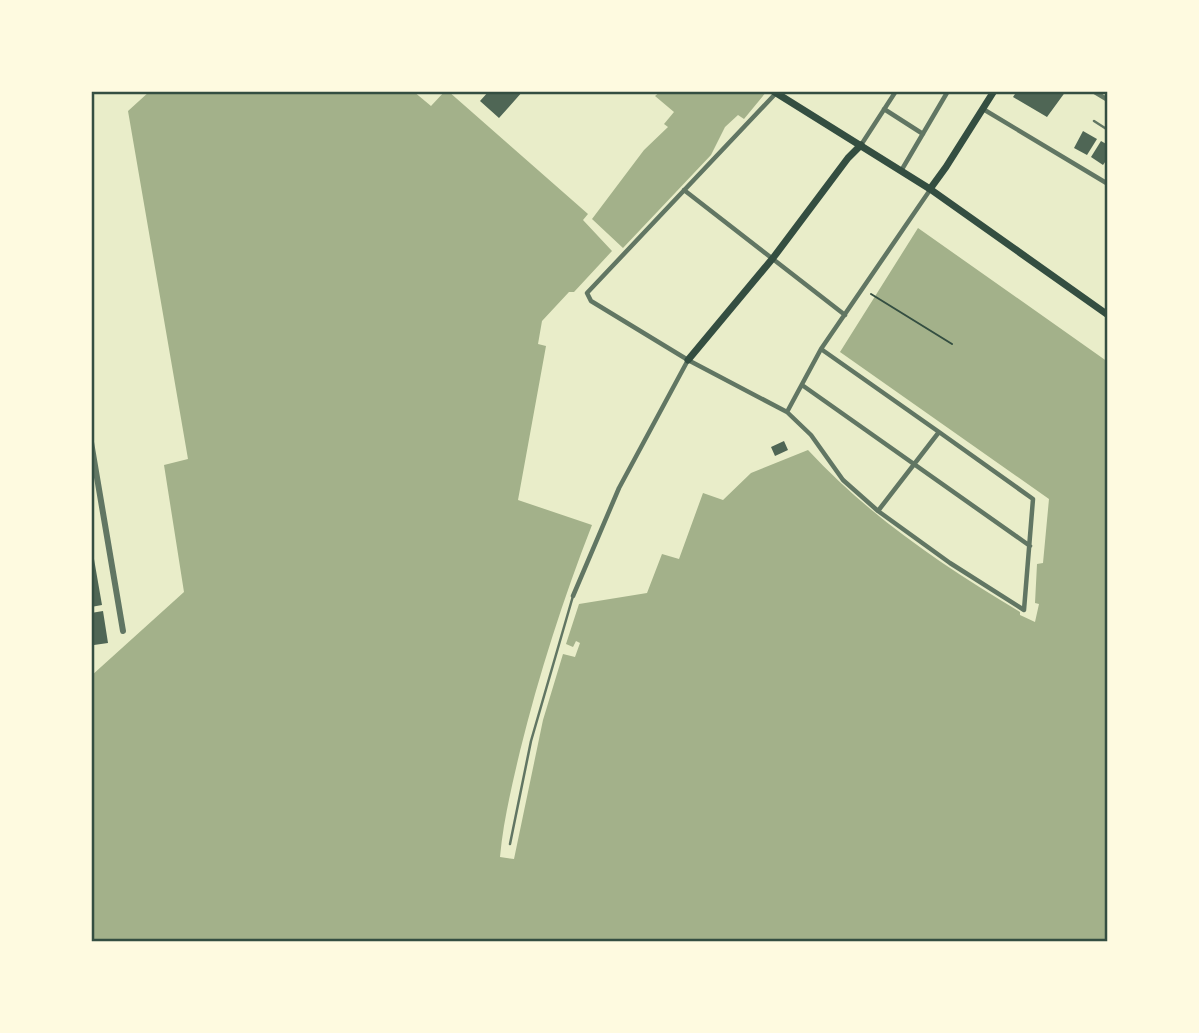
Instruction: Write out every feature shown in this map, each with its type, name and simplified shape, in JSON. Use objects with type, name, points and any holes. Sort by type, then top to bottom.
[{"type":"main road","points":[[930,189],[994,91]]},
{"type":"main road","points":[[776,92],[930,189],[1108,315]]},
{"type":"main road","points":[[688,360],[773,258],[848,158],[861,145]]},
{"type":"street","points":[[861,145],[896,91]]},
{"type":"street","points":[[901,171],[948,91]]},
{"type":"street","points":[[1093,91],[1108,100]]},
{"type":"street","points":[[776,92],[587,293],[591,301],[688,360],[787,412],[811,435],[843,480],[878,511],[950,563],[1024,610],[1033,499],[821,349]]},
{"type":"street","points":[[982,109],[1108,184]]},
{"type":"street","points":[[884,110],[923,134]]},
{"type":"street","points":[[787,412],[821,349],[930,189]]},
{"type":"street","points":[[684,190],[845,316]]},
{"type":"street","points":[[573,596],[619,488],[688,360]]},
{"type":"street","points":[[802,385],[1031,546]]},
{"type":"street","points":[[878,511],[939,432]]},
{"type":"street","points":[[91,442],[123,631]]},
{"type":"lane","points":[[1094,121],[1108,130]]},
{"type":"lane","points":[[510,844],[531,741],[573,596]]},
{"type":"path","points":[[871,295],[952,344]]},
{"type":"shaded area","points":[[150,91],[413,91],[431,106],[448,91],[588,214],[583,220],[612,251],[574,292],[569,292],[542,321],[538,344],[546,346],[518,500],[592,525],[561,609],[535,694],[511,790],[500,857],[514,859],[543,720],[563,654],[575,657],[580,643],[576,641],[573,647],[566,644],[579,604],[647,593],[662,554],[679,559],[703,493],[723,500],[751,473],[808,450],[856,497],[908,538],[1020,612],[1020,615],[1035,622],[1039,604],[1035,603],[1037,564],[1043,563],[1049,499],[840,352],[918,228],[1108,362],[1108,942],[91,942],[91,676],[184,592],[164,465],[188,459],[128,111]]},
{"type":"shaded area","points":[[661,91],[689,91],[693,94],[704,91],[767,91],[744,119],[738,115],[725,127],[711,155],[623,248],[592,219],[644,150],[668,127],[664,124],[674,112],[655,96]]},
{"type":"building","points":[[489,91],[523,91],[499,118],[480,101]]},
{"type":"building","points":[[1017,91],[1066,91],[1047,117],[1013,97]]},
{"type":"building","points":[[1083,131],[1097,139],[1087,155],[1074,148]]},
{"type":"building","points":[[1101,141],[1108,145],[1108,158],[1103,165],[1091,157]]},
{"type":"building","points":[[784,441],[788,450],[775,456],[771,447]]},
{"type":"building","points":[[91,559],[94,559],[102,605],[91,607]]},
{"type":"building","points":[[103,611],[108,643],[94,645],[91,613]]}]
